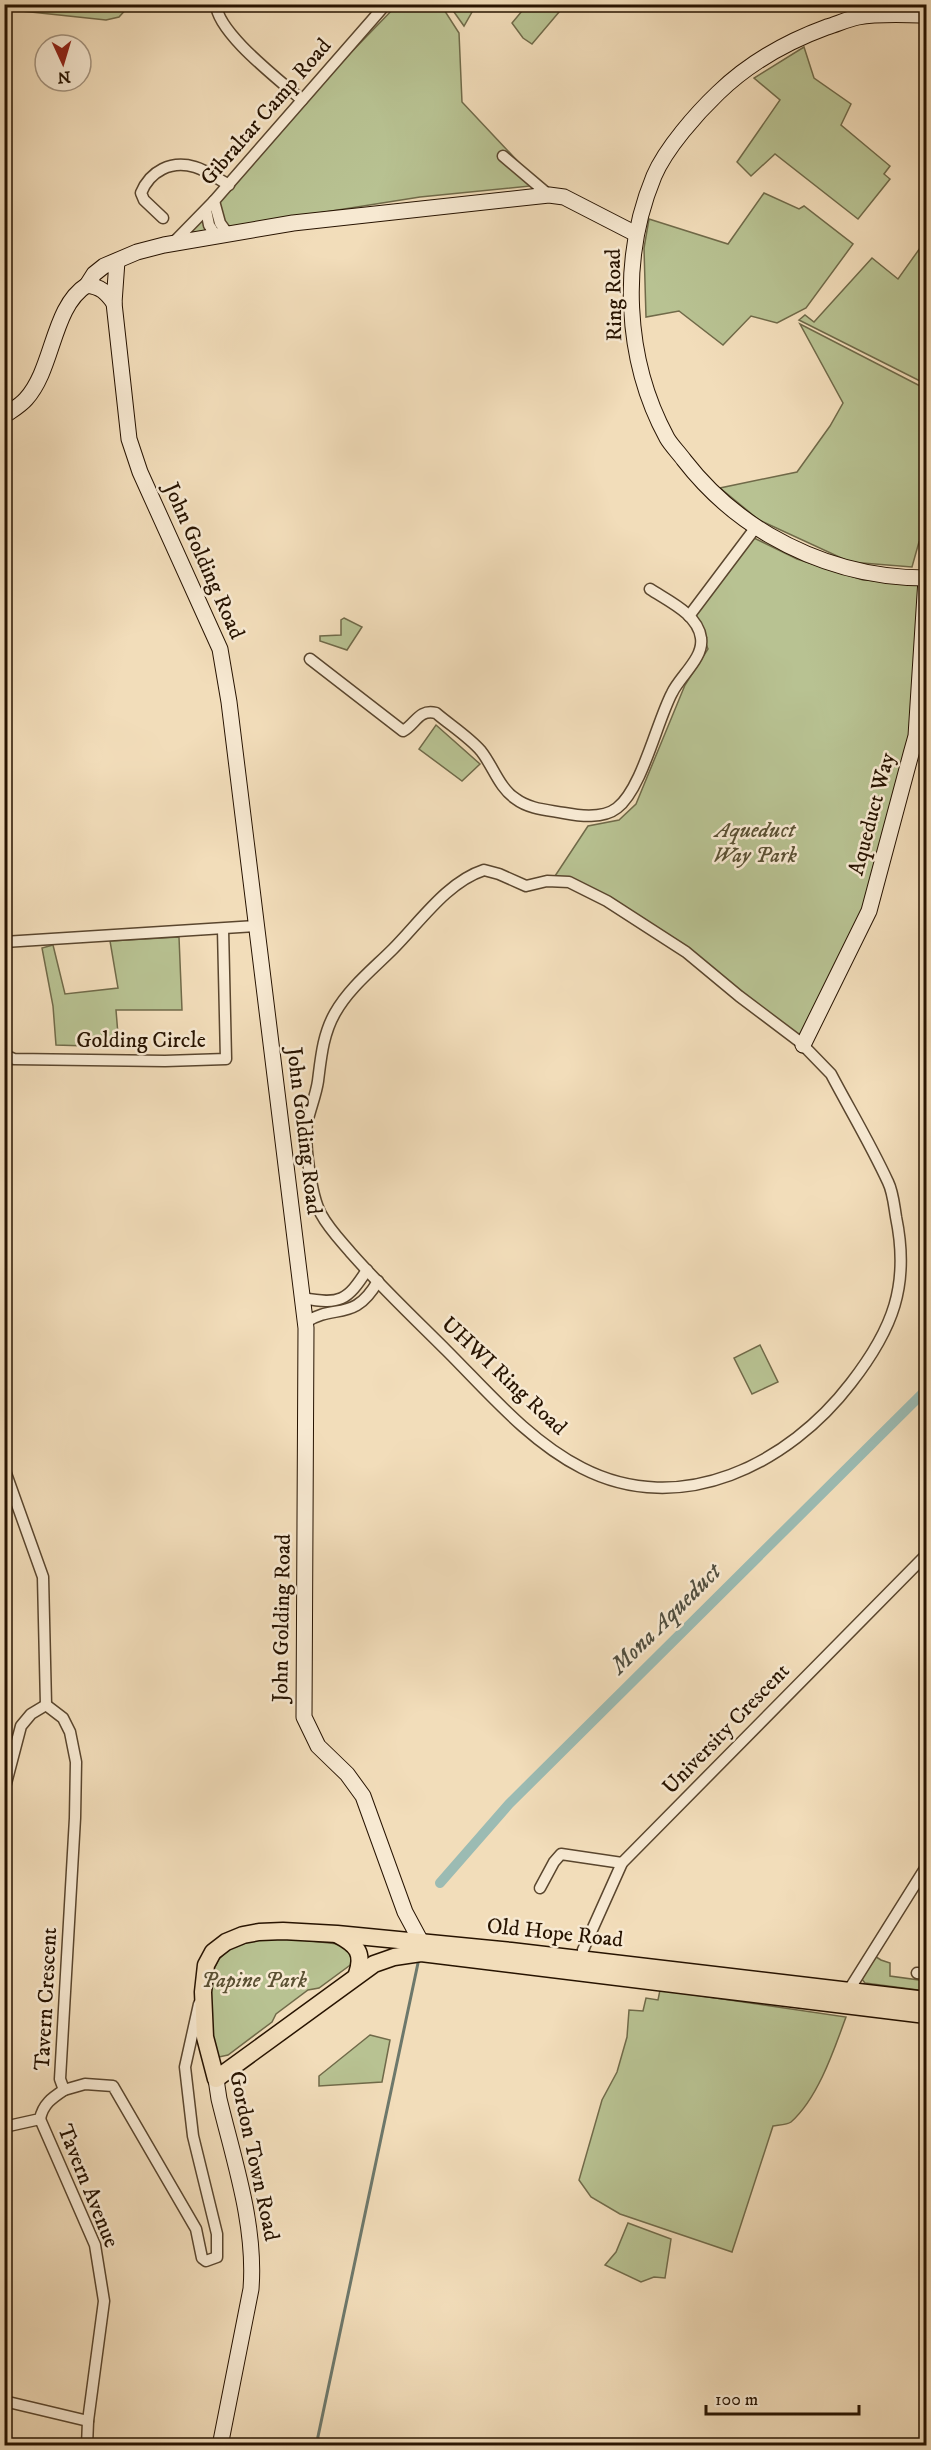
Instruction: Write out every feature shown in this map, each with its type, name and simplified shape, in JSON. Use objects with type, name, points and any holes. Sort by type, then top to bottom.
[{"type":"main road","name":"Old Hope Road","points":[[203,1986],[206,1965],[213,1952],[226,1942],[243,1935],[283,1931],[337,1934],[424,1948],[844,1998],[927,2015]]},
{"type":"main road","points":[[337,1934],[358,1949],[362,1961],[357,1974]]},
{"type":"main road","name":"Old Hope Road","points":[[216,2079],[357,1974],[374,1964],[424,1948]]},
{"type":"main road","name":"Gordon Town Road","points":[[203,1986],[205,2037],[216,2079]]},
{"type":"main road","name":"Old Hope Road","points":[[844,1998],[927,2000]]},
{"type":"street","points":[[216,4],[219,20],[240,45],[302,100]]},
{"type":"street","name":"Gibraltar Camp Road","points":[[173,243],[206,210],[386,4]]},
{"type":"street","name":"Ring Road","points":[[927,15],[857,17],[799,37],[736,75],[686,127],[655,174],[636,234],[632,262],[633,323],[639,360],[649,394],[668,438],[689,466],[739,517],[789,546],[829,562],[871,574],[927,579]]},
{"type":"street","points":[[503,156],[549,195]]},
{"type":"street","points":[[163,218],[144,200],[141,193],[145,182],[155,171],[174,165],[195,167],[229,184]]},
{"type":"street","points":[[4,416],[27,399],[40,375],[64,314],[79,290],[87,285],[94,274],[104,266],[143,249],[293,223],[549,195],[564,197],[636,234]]},
{"type":"street","points":[[214,201],[222,235]]},
{"type":"street","points":[[206,210],[209,225],[222,235]]},
{"type":"street","name":"John Golding Road","points":[[117,261],[114,303],[129,439],[140,471],[220,649],[229,702],[306,1322],[304,1717],[318,1746],[347,1773],[363,1796],[405,1912],[424,1948]]},
{"type":"street","points":[[87,285],[97,286],[107,292],[114,303]]},
{"type":"street","points":[[689,616],[756,527]]},
{"type":"street","name":"Aqueduct Way","points":[[803,1045],[869,911],[921,739],[927,579]]},
{"type":"street","points":[[310,660],[403,731],[428,711],[436,713],[480,750],[502,785],[515,799],[535,808],[576,815],[605,813],[617,808],[629,794],[648,754],[671,693],[699,654],[701,638],[694,620],[650,589]]},
{"type":"street","name":"UHWI Ring Road","points":[[484,870],[526,886],[547,881],[569,882],[607,901],[686,952],[803,1045],[831,1074],[890,1184],[901,1239],[900,1280],[897,1299],[887,1330],[868,1361],[828,1412],[789,1444],[759,1464],[722,1479],[685,1487],[609,1481],[555,1451],[521,1425],[367,1270],[332,1231],[318,1211],[310,1171],[307,1126],[327,1029],[348,993],[455,885],[470,875],[484,870]]},
{"type":"street","points":[[4,942],[256,926]]},
{"type":"street","name":"Golding Circle","points":[[4,1048],[7,1056],[14,1059],[165,1061],[226,1059],[223,929]]},
{"type":"street","points":[[303,1298],[323,1301],[347,1297],[367,1270]]},
{"type":"street","points":[[306,1322],[312,1317],[353,1308],[372,1292],[378,1281]]},
{"type":"street","points":[[4,1468],[43,1577],[46,1705],[31,1714],[21,1726],[4,1791]]},
{"type":"street","name":"University Crescent","points":[[583,1950],[622,1863],[927,1555]]},
{"type":"street","name":"Tavern Crescent","points":[[46,1705],[63,1718],[70,1732],[76,1762],[75,1818],[60,2079],[64,2090],[85,2084],[112,2086],[196,2229],[202,2258],[206,2261],[213,2260],[218,2252],[217,2234],[193,2136],[185,2067],[203,1986]]},
{"type":"street","points":[[540,1888],[561,1854],[622,1863]]},
{"type":"street","points":[[844,1998],[927,1867]]},
{"type":"street","name":"Gordon Town Road","points":[[216,2079],[249,2225],[253,2270],[220,2445]]},
{"type":"street","points":[[4,2127],[40,2119],[42,2110],[49,2100],[64,2090]]},
{"type":"street","name":"Tavern Avenue","points":[[40,2119],[95,2245],[104,2301],[88,2421],[87,2445]]},
{"type":"street","points":[[4,2401],[88,2421]]},
{"type":"green space","points":[[4,5],[130,5],[119,17],[106,20],[12,10]]},
{"type":"green space","points":[[397,5],[441,5],[459,33],[462,102],[540,185],[420,197],[185,234],[333,71]]},
{"type":"green space","points":[[449,5],[476,5],[464,26]]},
{"type":"green space","points":[[527,5],[565,5],[532,44],[523,38],[512,23]]},
{"type":"green space","points":[[804,47],[814,78],[851,104],[841,125],[890,166],[884,174],[890,179],[858,219],[775,154],[751,176],[737,162],[780,100],[754,78]]},
{"type":"green space","points":[[764,193],[799,209],[804,206],[853,244],[806,308],[777,323],[751,316],[723,345],[679,311],[646,317],[644,248],[649,219],[728,244]]},
{"type":"green space","points":[[920,248],[926,253],[926,384],[799,320],[805,315],[814,322],[872,258],[898,279]]},
{"type":"green space","points":[[800,324],[926,389],[926,541],[919,542],[912,567],[850,562],[759,520],[720,488],[797,472],[830,426],[843,403]]},
{"type":"green space","name":"Aqueduct Way Park","points":[[752,537],[797,559],[863,580],[922,583],[909,746],[866,911],[802,1040],[704,962],[555,876],[588,826],[619,820],[636,804],[685,685],[708,649],[694,615]]},
{"type":"green space","points":[[344,618],[362,627],[347,650],[320,641],[320,636],[341,635],[341,620]]},
{"type":"green space","points":[[436,725],[480,764],[462,781],[419,749]]},
{"type":"green space","points":[[179,937],[182,1010],[116,1010],[119,1047],[56,1045],[53,1006],[42,948],[53,945],[65,994],[118,988],[110,941]]},
{"type":"green space","points":[[760,1345],[778,1382],[752,1394],[734,1358]]},
{"type":"green space","name":"Papine Park","points":[[275,1937],[347,1945],[353,1963],[319,1988],[308,1990],[276,2014],[272,2022],[228,2055],[219,2057],[211,2049],[209,1992],[211,1975],[219,1959],[237,1942]]},
{"type":"green space","points":[[873,1955],[890,1963],[890,1976],[926,1981],[926,1991],[865,1983],[861,1978]]},
{"type":"green space","points":[[660,1990],[846,2017],[824,2073],[801,2112],[791,2122],[773,2126],[732,2252],[620,2214],[591,2197],[579,2180],[602,2100],[617,2072],[627,2037],[629,2010],[643,2011],[646,1998],[658,2000]]},
{"type":"green space","points":[[370,2035],[390,2040],[382,2082],[319,2086],[319,2076]]},
{"type":"green space","points":[[628,2223],[671,2239],[665,2278],[654,2277],[641,2282],[605,2265],[616,2252]]},
{"type":"waterway","name":"Mona Aqueduct","points":[[440,1883],[509,1804],[926,1390]]},
{"type":"waterway","points":[[316,2446],[418,1963]]}]
